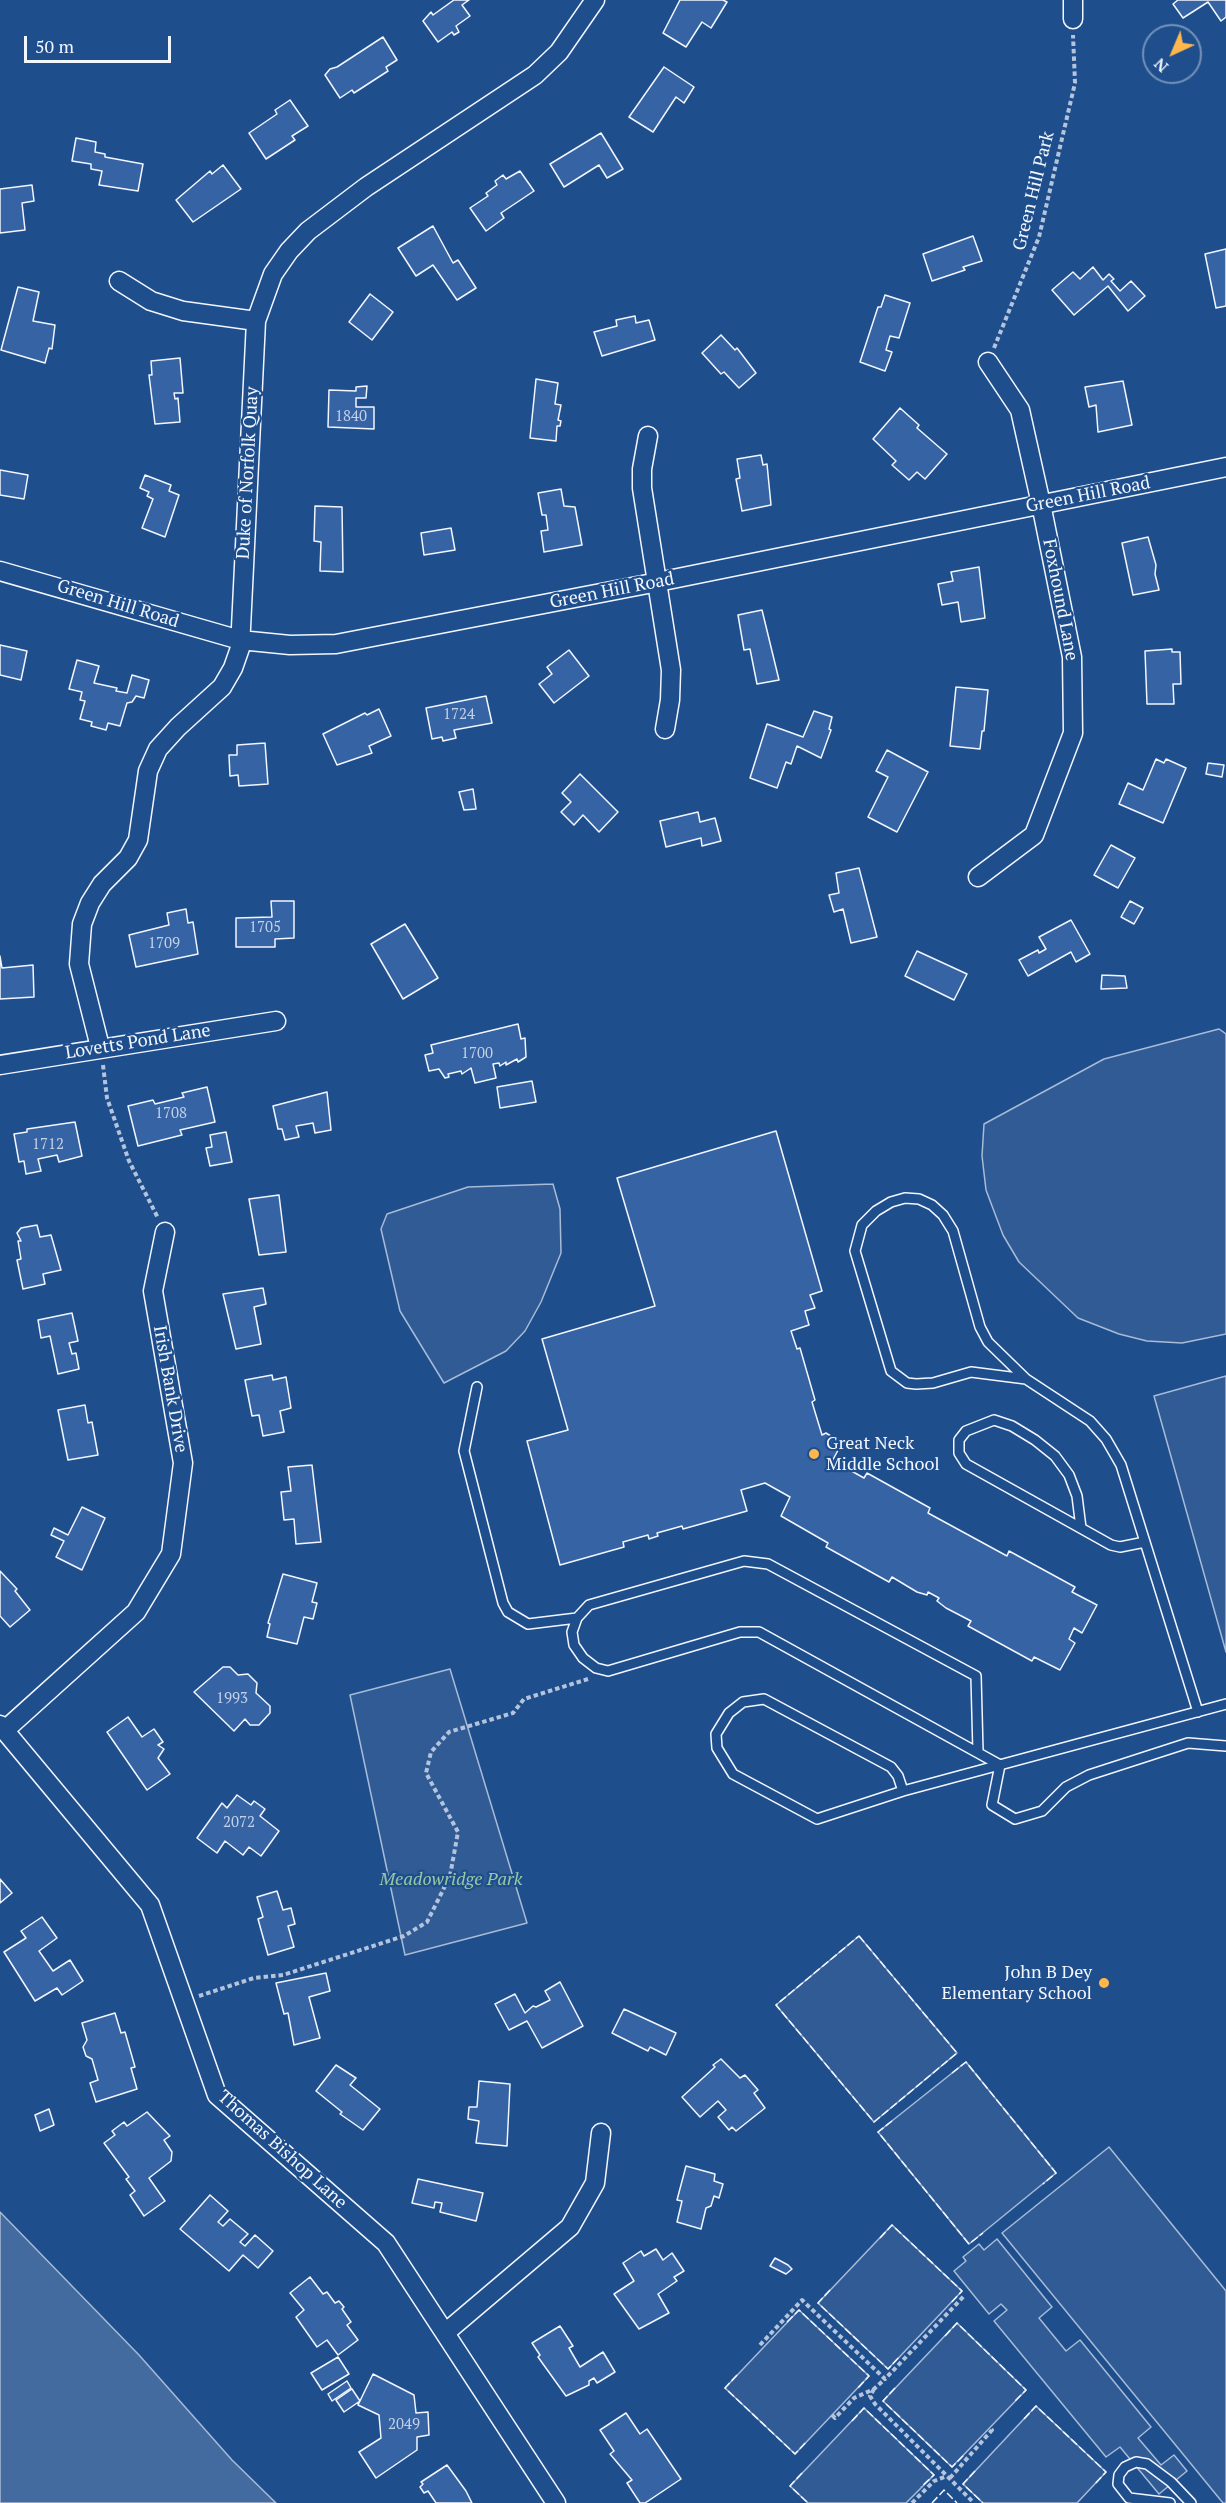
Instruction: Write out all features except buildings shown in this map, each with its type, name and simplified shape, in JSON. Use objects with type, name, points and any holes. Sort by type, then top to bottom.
[{"type":"street","name":"Duke of Norfolk Quay","points":[[100,1047],[79,964],[82,924],[90,903],[102,884],[128,858],[138,840],[148,771],[158,749],[178,727],[222,687],[233,668],[240,640],[256,321],[273,274],[289,251],[308,231],[366,187],[535,75],[559,52],[595,0]]},
{"type":"street","points":[[1073,0],[1073,19]]},
{"type":"street","points":[[119,281],[151,301],[183,311],[256,321]]},
{"type":"street","name":"Foxhound Lane","points":[[978,878],[1034,835],[1073,732],[1072,657],[1020,410],[988,362]]},
{"type":"street","points":[[648,436],[642,469],[642,488],[671,670],[670,700],[665,729]]},
{"type":"street","name":"Green Hill Road","points":[[0,571],[240,640],[290,645],[336,644],[658,582],[1226,467]]},
{"type":"street","name":"Lovetts Pond Lane","points":[[0,1065],[100,1047],[276,1021]]},
{"type":"street","name":"Irish Bank Drive","points":[[2,1727],[136,1612],[171,1554],[183,1462],[153,1291],[165,1232]]},
{"type":"street","name":"Thomas Bishop Lane","points":[[2,1727],[150,1905],[217,2095],[386,2243],[556,2503]]},
{"type":"street","points":[[445,2333],[570,2227],[595,2183],[601,2133]]},
{"type":"lane","points":[[1026,1379],[971,1372],[933,1383],[916,1384],[907,1383],[891,1371],[855,1251],[862,1225],[876,1211],[891,1202],[912,1199],[932,1205],[943,1215],[953,1231],[980,1327],[988,1342],[1026,1379],[1071,1406],[1090,1421],[1106,1439],[1121,1465],[1198,1712]]},
{"type":"lane","points":[[477,1387],[464,1451],[504,1603],[514,1617],[528,1624],[577,1617]]},
{"type":"lane","points":[[1081,1528],[1077,1496],[1056,1456],[1011,1426],[994,1420],[966,1431],[959,1440],[959,1453],[966,1464],[1111,1545],[1120,1547],[1145,1542]]},
{"type":"lane","points":[[978,1752],[976,1676],[768,1564],[744,1561],[589,1605],[577,1617],[572,1632],[574,1645],[583,1658],[596,1668],[608,1671],[740,1632],[759,1632],[1000,1765]]},
{"type":"lane","points":[[903,1791],[898,1776],[891,1767],[764,1698],[743,1702],[729,1713],[716,1734],[717,1748],[733,1774],[818,1819],[903,1791],[1226,1704]]},
{"type":"lane","points":[[1000,1765],[992,1805],[1015,1819],[1042,1811],[1066,1787],[1089,1775],[1188,1743],[1226,1746]]},
{"type":"lane","points":[[1170,2503],[1129,2498],[1118,2484],[1119,2475],[1125,2467],[1136,2462],[1147,2464],[1171,2482],[1191,2503]]},
{"type":"path","name":"Green Hill Park","points":[[988,362],[1039,237],[1075,84],[1073,19]]},
{"type":"path","points":[[100,1047],[107,1098],[129,1161],[165,1232]]},
{"type":"path","points":[[183,1998],[198,1997],[254,1978],[283,1975],[404,1936],[427,1922],[450,1876],[458,1832],[426,1773],[431,1752],[449,1732],[513,1713],[524,1700],[608,1671]]},
{"type":"path","points":[[965,2295],[926,2332],[870,2396],[875,2404],[974,2503]]},
{"type":"path","points":[[760,2345],[802,2300],[885,2379]]},
{"type":"path","points":[[832,2415],[836,2418],[854,2398],[874,2389]]},
{"type":"path","points":[[912,2503],[934,2481],[949,2477],[992,2430],[990,2428]]},
{"type":"shaded area","points":[[1219,1029],[1226,1034],[1226,1334],[1182,1343],[1147,1341],[1119,1334],[1078,1318],[1019,1262],[1003,1235],[986,1190],[982,1156],[984,1124],[1104,1059]]},
{"type":"shaded area","points":[[553,1184],[560,1209],[561,1253],[541,1302],[525,1331],[506,1351],[444,1383],[400,1311],[381,1229],[387,1214],[468,1187]]},
{"type":"shaded area","points":[[1226,1376],[1226,1652],[1154,1396]]},
{"type":"shaded area","name":"Meadowridge Park","points":[[450,1669],[527,1923],[405,1955],[350,1695]]},
{"type":"shaded area","points":[[859,1936],[957,2053],[874,2122],[776,2005]]},
{"type":"shaded area","points":[[966,2062],[1056,2173],[969,2244],[878,2132]]},
{"type":"shaded area","points":[[1109,2147],[1226,2291],[1226,2503],[1223,2503],[1002,2233]]},
{"type":"shaded area","points":[[0,2212],[139,2355],[232,2460],[276,2503],[0,2503]]},
{"type":"shaded area","points":[[892,2225],[962,2291],[888,2369],[818,2303]]},
{"type":"shaded area","points":[[997,2239],[1052,2307],[1039,2318],[1066,2351],[1080,2340],[1151,2427],[1138,2438],[1161,2465],[1174,2455],[1187,2471],[1159,2494],[1120,2447],[1106,2457],[994,2321],[1007,2310],[1001,2304],[989,2314],[954,2271],[966,2261],[963,2257],[979,2244],[984,2250]]},
{"type":"shaded area","points":[[799,2310],[869,2376],[795,2454],[725,2388]]},
{"type":"shaded area","points":[[957,2323],[1026,2390],[952,2467],[883,2401]]},
{"type":"shaded area","points":[[1036,2406],[1106,2472],[1077,2503],[983,2503],[963,2484]]},
{"type":"shaded area","points":[[864,2408],[934,2475],[906,2503],[808,2503],[790,2486]]},
{"type":"fence","points":[[859,1936],[957,2053],[874,2122],[776,2005],[859,1936]]},
{"type":"fence","points":[[952,2073],[966,2062],[1056,2173],[1043,2184]]},
{"type":"fence","points":[[892,2121],[878,2132],[969,2244],[983,2233]]},
{"type":"fence","points":[[880,2238],[892,2225],[962,2291],[950,2304]]},
{"type":"fence","points":[[830,2290],[818,2303],[888,2369],[900,2356]]},
{"type":"fence","points":[[787,2322],[799,2310],[869,2376],[857,2389]]},
{"type":"fence","points":[[945,2336],[957,2323],[1026,2390],[1014,2402]]},
{"type":"fence","points":[[737,2375],[725,2388],[795,2454],[807,2441]]},
{"type":"fence","points":[[895,2388],[883,2401],[952,2467],[965,2454]]},
{"type":"fence","points":[[1024,2419],[1036,2406],[1106,2472],[1094,2485]]},
{"type":"fence","points":[[852,2421],[864,2408],[934,2475],[921,2487]]},
{"type":"fence","points":[[975,2471],[963,2484],[983,2503]]},
{"type":"fence","points":[[802,2473],[790,2486],[808,2503]]},
{"type":"fence","points":[[932,2503],[944,2490],[957,2503]]},
{"type":"place","name":"Great Neck Middle School","points":[[814,1454]]},
{"type":"place","name":"John B Dey Elementary School","points":[[1104,1983]]}]
